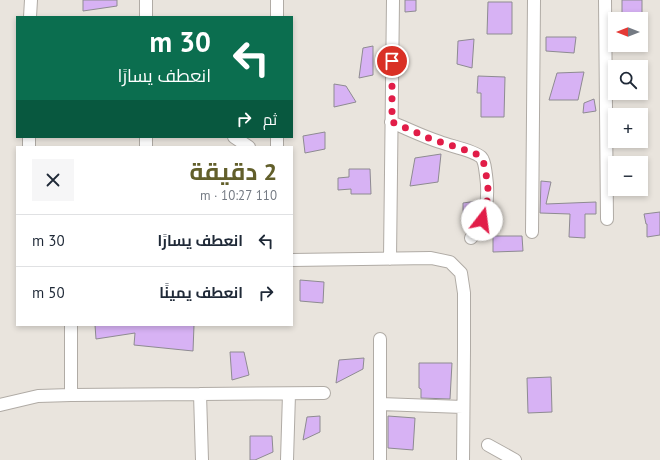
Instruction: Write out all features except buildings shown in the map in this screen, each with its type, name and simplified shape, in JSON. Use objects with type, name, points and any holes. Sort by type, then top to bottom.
[{"type":"street","points":[[30,0],[30,16]]},
{"type":"street","points":[[146,0],[146,16]]},
{"type":"street","points":[[277,0],[277,16]]},
{"type":"street","points":[[390,259],[393,0]]},
{"type":"street","points":[[532,232],[534,0]]},
{"type":"street","points":[[605,0],[607,219]]},
{"type":"street","points":[[392,122],[431,139],[475,153],[481,158],[485,166],[488,189],[487,201],[477,232],[471,238]]},
{"type":"street","points":[[236,138],[248,146]]},
{"type":"street","points":[[293,260],[431,258],[450,262],[461,273],[464,293],[463,460]]},
{"type":"street","points":[[70,395],[71,326]]},
{"type":"street","points":[[380,339],[380,460]]},
{"type":"street","points":[[0,405],[20,399],[38,396],[324,393]]},
{"type":"street","points":[[200,394],[202,460]]},
{"type":"street","points":[[287,460],[288,394]]},
{"type":"street","points":[[380,404],[463,407]]},
{"type":"street","points":[[488,445],[515,460]]},
{"type":"route","points":[[392,61],[392,122],[431,139],[475,153],[481,158],[485,166],[488,189],[487,201],[482,220]]}]
